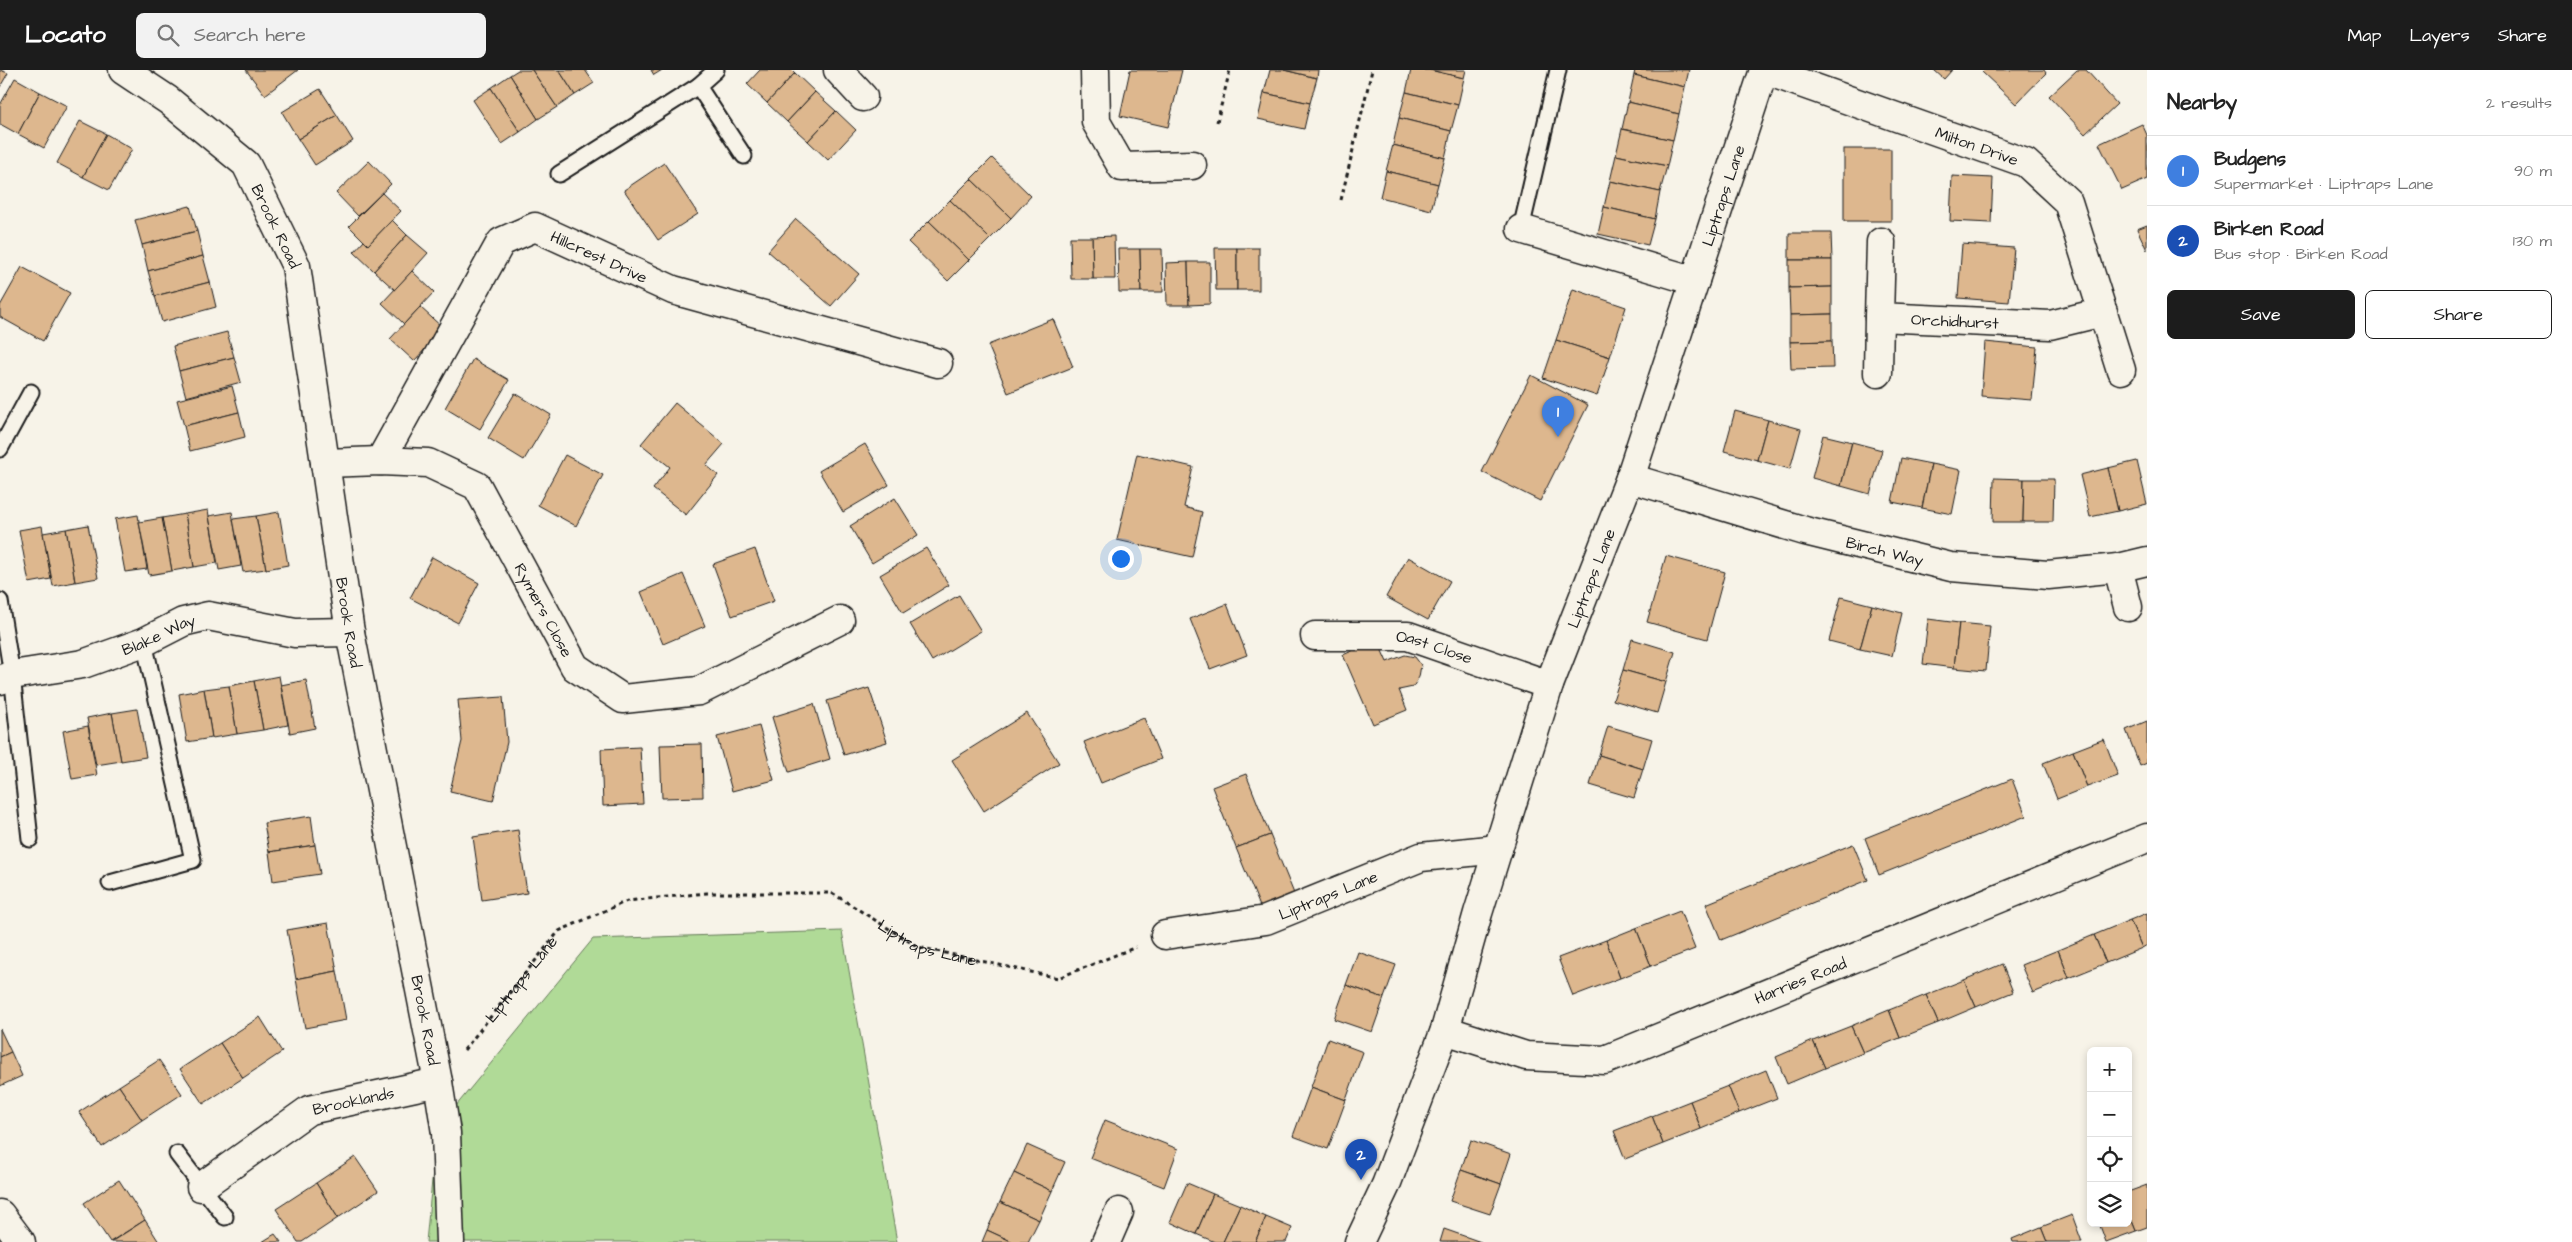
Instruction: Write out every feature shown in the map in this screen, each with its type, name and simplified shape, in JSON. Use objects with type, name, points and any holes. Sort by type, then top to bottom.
[{"type":"street","name":"Brook Road","points":[[123,70],[168,100],[246,164],[296,266],[350,632],[438,1082],[446,1133],[450,1242]]},
{"type":"street","points":[[838,70],[863,98]]},
{"type":"street","points":[[1095,70],[1096,122],[1122,167],[1192,165]]},
{"type":"street","name":"Liptraps Lane","points":[[1165,935],[1266,920],[1420,857],[1498,849],[1549,685],[1630,478],[1764,70]]},
{"type":"street","name":"Milton Drive","points":[[1764,70],[2026,163],[2068,202],[2121,370]]},
{"type":"street","name":"Hillcrest Drive","points":[[380,461],[501,242],[535,228],[673,290],[938,363]]},
{"type":"street","points":[[1521,229],[1695,281]]},
{"type":"street","points":[[1878,373],[1881,242]]},
{"type":"street","name":"Orchidhurst","points":[[1879,317],[2050,325],[2103,312]]},
{"type":"street","name":"Rymers Close","points":[[325,463],[380,461],[428,463],[477,486],[576,667],[623,699],[699,691],[840,620]]},
{"type":"street","name":"Birch Way","points":[[1630,478],[1805,531],[1951,567],[2048,575],[2118,568],[2147,561]]},
{"type":"street","points":[[2118,568],[2128,607]]},
{"type":"street","name":"Blake Way","points":[[6,678],[83,664],[144,642],[183,622],[208,616],[295,632],[350,632]]},
{"type":"street","name":"Oast Close","points":[[1316,636],[1408,636],[1549,685]]},
{"type":"street","name":"Harries Road","points":[[1445,1030],[1526,1056],[1605,1060],[2147,838]]},
{"type":"street","points":[[1359,1242],[1386,1185],[1445,1030],[1498,849]]},
{"type":"street","name":"Brooklands","points":[[201,1187],[309,1110],[438,1082]]},
{"type":"street","points":[[1106,1242],[1119,1212]]},
{"type":"street","points":[[0,1214],[21,1242]]},
{"type":"lane","points":[[559,174],[698,86],[716,70]]},
{"type":"lane","points":[[1521,229],[1558,70]]},
{"type":"lane","points":[[698,86],[744,156]]},
{"type":"lane","points":[[0,449],[31,392]]},
{"type":"lane","points":[[0,602],[6,678],[30,840]]},
{"type":"lane","points":[[110,883],[193,860],[144,642]]},
{"type":"lane","points":[[177,1154],[225,1217]]},
{"type":"path","points":[[1217,122],[1230,70]]},
{"type":"path","points":[[1341,200],[1372,70]]},
{"type":"path","name":"Liptraps Lane","points":[[438,1082],[559,931],[627,901],[707,893],[832,893],[918,947],[1058,978],[1165,935]]},
{"type":"green space","points":[[842,931],[897,1242],[426,1242],[437,1129],[593,939]]},
{"type":"building","points":[[0,70],[8,73],[0,87]]},
{"type":"building","points":[[246,70],[298,70],[265,95]]},
{"type":"building","points":[[518,70],[532,70],[557,107],[538,119],[510,75]]},
{"type":"building","points":[[532,70],[559,70],[575,95],[557,107]]},
{"type":"building","points":[[559,70],[585,70],[594,83],[575,95]]},
{"type":"building","points":[[651,70],[662,70],[654,75]]},
{"type":"building","points":[[760,70],[792,70],[795,73],[767,103],[747,84]]},
{"type":"building","points":[[1130,70],[1182,70],[1168,127],[1120,116]]},
{"type":"building","points":[[1270,70],[1284,70],[1317,78],[1310,103],[1264,93]]},
{"type":"building","points":[[1284,70],[1318,70],[1317,78]]},
{"type":"building","points":[[1411,70],[1430,70],[1464,78],[1458,105],[1406,92]]},
{"type":"building","points":[[1430,70],[1466,70],[1464,78]]},
{"type":"building","points":[[1635,70],[1689,70],[1685,87],[1634,75]]},
{"type":"building","points":[[1934,70],[1952,70],[1944,79]]},
{"type":"building","points":[[1984,70],[2044,70],[2046,73],[2016,104],[1982,72]]},
{"type":"building","points":[[2077,70],[2086,70],[2117,104],[2085,134],[2049,96]]},
{"type":"building","points":[[795,73],[815,92],[787,122],[767,103]]},
{"type":"building","points":[[510,75],[538,119],[520,132],[491,88]]},
{"type":"building","points":[[1634,75],[1685,87],[1679,114],[1628,102]]},
{"type":"building","points":[[15,78],[40,92],[18,134],[0,124],[0,105]]},
{"type":"building","points":[[491,88],[520,132],[502,144],[473,100]]},
{"type":"building","points":[[320,89],[337,115],[298,139],[282,112]]},
{"type":"building","points":[[40,92],[67,106],[44,148],[18,134]]},
{"type":"building","points":[[815,92],[836,111],[808,141],[787,122]]},
{"type":"building","points":[[1406,92],[1458,105],[1451,131],[1399,118]]},
{"type":"building","points":[[1264,93],[1310,103],[1304,129],[1258,119]]},
{"type":"building","points":[[1628,102],[1679,114],[1673,140],[1622,129]]},
{"type":"building","points":[[836,111],[856,130],[828,160],[808,141]]},
{"type":"building","points":[[337,115],[353,141],[315,165],[298,139]]},
{"type":"building","points":[[1399,118],[1451,131],[1445,158],[1393,145]]},
{"type":"building","points":[[80,121],[106,134],[83,177],[57,163]]},
{"type":"building","points":[[2142,124],[2147,135],[2147,179],[2122,190],[2099,144]]},
{"type":"building","points":[[1622,129],[1673,140],[1667,166],[1616,155]]},
{"type":"building","points":[[106,134],[132,149],[109,190],[83,177]]},
{"type":"building","points":[[1393,145],[1445,158],[1438,184],[1386,171]]},
{"type":"building","points":[[1844,149],[1891,149],[1891,221],[1844,221]]},
{"type":"building","points":[[1616,155],[1667,166],[1660,192],[1610,181]]},
{"type":"building","points":[[992,158],[1031,196],[1011,218],[971,179]]},
{"type":"building","points":[[369,161],[391,184],[358,216],[336,193]]},
{"type":"building","points":[[664,163],[698,214],[658,240],[624,190]]},
{"type":"building","points":[[1386,171],[1438,184],[1431,210],[1380,197]]},
{"type":"building","points":[[1952,176],[1993,178],[1991,223],[1950,221]]},
{"type":"building","points":[[971,179],[1011,218],[990,239],[950,200]]},
{"type":"building","points":[[1610,181],[1660,192],[1655,219],[1604,207]]},
{"type":"building","points":[[382,193],[401,211],[368,245],[349,226]]},
{"type":"building","points":[[950,200],[990,239],[969,260],[929,221]]},
{"type":"building","points":[[190,206],[197,231],[142,245],[135,220]]},
{"type":"building","points":[[1604,207],[1655,219],[1648,245],[1598,234]]},
{"type":"building","points":[[796,219],[859,274],[831,306],[768,251]]},
{"type":"building","points":[[392,220],[407,235],[374,271],[354,252],[364,241],[368,245]]},
{"type":"building","points":[[929,221],[969,260],[948,281],[908,242]]},
{"type":"building","points":[[2147,225],[2147,250],[2137,229]]},
{"type":"building","points":[[197,231],[203,256],[148,271],[142,245]]},
{"type":"building","points":[[1789,233],[1831,233],[1832,260],[1789,260]]},
{"type":"building","points":[[407,235],[428,253],[395,290],[374,271]]},
{"type":"building","points":[[1114,236],[1115,279],[1093,279],[1092,237]]},
{"type":"building","points":[[1070,237],[1092,237],[1093,279],[1071,279]]},
{"type":"building","points":[[1962,244],[2014,248],[2009,302],[1958,298]]},
{"type":"building","points":[[1215,248],[1237,248],[1237,290],[1216,290]]},
{"type":"building","points":[[1237,248],[1259,248],[1259,290],[1237,290]]},
{"type":"building","points":[[1118,249],[1140,249],[1141,292],[1119,292]]},
{"type":"building","points":[[1140,249],[1162,249],[1163,292],[1141,292]]},
{"type":"building","points":[[203,256],[210,282],[155,296],[148,271]]},
{"type":"building","points":[[1789,260],[1832,260],[1832,287],[1789,288]]},
{"type":"building","points":[[1188,262],[1189,305],[1167,305],[1166,263]]},
{"type":"building","points":[[1188,262],[1210,262],[1210,304],[1189,305]]},
{"type":"building","points":[[22,267],[70,293],[43,341],[0,317],[0,306]]},
{"type":"building","points":[[412,271],[434,292],[404,324],[382,303]]},
{"type":"building","points":[[210,282],[216,307],[162,322],[155,296]]},
{"type":"building","points":[[1832,287],[1832,314],[1790,315],[1789,288]]},
{"type":"building","points":[[1573,289],[1626,307],[1610,357],[1556,340]]},
{"type":"building","points":[[420,307],[444,329],[414,361],[390,339]]},
{"type":"building","points":[[1832,314],[1832,341],[1790,342],[1790,315]]},
{"type":"building","points":[[1053,319],[1073,367],[1008,393],[988,345]]},
{"type":"building","points":[[227,332],[234,357],[179,371],[173,346]]},
{"type":"building","points":[[1556,340],[1610,357],[1597,396],[1543,378]]},
{"type":"building","points":[[1832,341],[1833,368],[1791,369],[1790,342]]},
{"type":"building","points":[[1985,342],[2037,347],[2032,400],[1981,396]]},
{"type":"building","points":[[234,357],[241,382],[186,397],[179,371]]},
{"type":"building","points":[[473,359],[509,380],[480,429],[445,408]]},
{"type":"building","points":[[1531,375],[1588,405],[1540,501],[1482,472]]},
{"type":"building","points":[[232,386],[239,412],[184,426],[177,400]]},
{"type":"building","points":[[515,393],[551,415],[524,460],[488,438]]},
{"type":"building","points":[[675,403],[724,444],[706,465],[718,475],[686,515],[653,489],[670,467],[641,444]]},
{"type":"building","points":[[1735,411],[1768,420],[1757,460],[1724,451]]},
{"type":"building","points":[[239,412],[245,437],[190,451],[184,426]]},
{"type":"building","points":[[1768,420],[1801,429],[1790,469],[1757,460]]},
{"type":"building","points":[[1823,435],[1852,442],[1841,486],[1812,478]]},
{"type":"building","points":[[1852,442],[1882,450],[1870,494],[1841,486]]},
{"type":"building","points":[[865,444],[889,485],[843,512],[819,471]]},
{"type":"building","points":[[1137,454],[1193,467],[1184,507],[1202,512],[1192,557],[1117,540]]},
{"type":"building","points":[[565,455],[603,475],[576,526],[538,505]]},
{"type":"building","points":[[1901,458],[1931,464],[1922,508],[1892,502]]},
{"type":"building","points":[[2137,461],[2147,504],[2118,511],[2108,468]]},
{"type":"building","points":[[1931,464],[1961,470],[1952,514],[1922,508]]},
{"type":"building","points":[[2108,468],[2118,511],[2090,517],[2080,475]]},
{"type":"building","points":[[1994,478],[2024,479],[2023,522],[1993,522]]},
{"type":"building","points":[[2024,479],[2054,479],[2053,522],[2023,522]]},
{"type":"building","points":[[895,498],[918,535],[872,563],[850,526]]},
{"type":"building","points":[[208,510],[217,563],[194,567],[185,514]]},
{"type":"building","points":[[232,512],[241,566],[219,570],[209,516]]},
{"type":"building","points":[[279,512],[288,565],[266,569],[256,516]]},
{"type":"building","points":[[185,514],[194,567],[172,571],[162,518]]},
{"type":"building","points":[[138,515],[147,569],[125,572],[115,519]]},
{"type":"building","points":[[256,516],[266,569],[243,572],[233,519]]},
{"type":"building","points":[[162,518],[172,571],[149,575],[139,522]]},
{"type":"building","points":[[88,525],[98,578],[75,582],[66,529]]},
{"type":"building","points":[[42,526],[51,579],[29,583],[19,530]]},
{"type":"building","points":[[66,529],[75,582],[53,586],[43,533]]},
{"type":"building","points":[[926,548],[949,585],[903,613],[880,575]]},
{"type":"building","points":[[755,549],[774,601],[732,616],[713,564]]},
{"type":"building","points":[[1666,556],[1725,572],[1707,639],[1647,622]]},
{"type":"building","points":[[432,557],[479,583],[458,623],[410,598]]},
{"type":"building","points":[[1408,557],[1450,581],[1428,620],[1386,597]]},
{"type":"building","points":[[683,574],[705,626],[663,644],[641,592]]},
{"type":"building","points":[[959,595],[981,631],[932,661],[910,624]]},
{"type":"building","points":[[1841,597],[1872,605],[1860,649],[1829,641]]},
{"type":"building","points":[[1227,604],[1247,655],[1210,669],[1190,619]]},
{"type":"building","points":[[1872,605],[1902,613],[1892,656],[1860,649]]},
{"type":"building","points":[[1928,619],[1959,623],[1954,668],[1923,664]]},
{"type":"building","points":[[1959,623],[1990,626],[1986,671],[1954,668]]},
{"type":"building","points":[[1632,639],[1675,652],[1666,682],[1623,670]]},
{"type":"building","points":[[1377,640],[1387,662],[1405,655],[1415,657],[1421,665],[1419,677],[1413,687],[1399,690],[1407,710],[1373,724],[1343,655]]},
{"type":"building","points":[[1623,670],[1666,682],[1657,713],[1613,700]]},
{"type":"building","points":[[279,676],[288,725],[263,730],[254,681]]},
{"type":"building","points":[[306,680],[315,728],[290,733],[281,685]]},
{"type":"building","points":[[254,681],[263,730],[237,734],[229,686]]},
{"type":"building","points":[[229,686],[237,734],[212,738],[204,689]]},
{"type":"building","points":[[869,688],[887,742],[844,755],[827,701]]},
{"type":"building","points":[[204,689],[212,738],[187,742],[179,694]]},
{"type":"building","points":[[503,697],[507,742],[493,801],[450,791],[462,741],[458,700]]},
{"type":"building","points":[[814,704],[830,759],[789,772],[772,717]]},
{"type":"building","points":[[137,709],[146,757],[121,761],[112,713]]},
{"type":"building","points":[[112,713],[121,761],[96,765],[87,718]]},
{"type":"building","points":[[1027,713],[1059,763],[984,811],[952,760]]},
{"type":"building","points":[[1144,718],[1161,759],[1101,783],[1084,742]]},
{"type":"building","points":[[2147,721],[2147,763],[2140,766],[2126,730]]},
{"type":"building","points":[[88,726],[97,775],[72,779],[63,731]]},
{"type":"building","points":[[759,726],[774,780],[732,791],[717,737]]},
{"type":"building","points":[[1608,726],[1652,739],[1643,769],[1599,755]]},
{"type":"building","points":[[2104,739],[2118,776],[2087,787],[2073,751]]},
{"type":"building","points":[[702,744],[703,797],[662,798],[660,745]]},
{"type":"building","points":[[640,747],[643,804],[603,806],[601,749]]},
{"type":"building","points":[[2073,751],[2087,787],[2057,799],[2043,763]]},
{"type":"building","points":[[1599,755],[1643,769],[1634,798],[1590,785]]},
{"type":"building","points":[[1246,774],[1270,835],[1236,848],[1212,787]]},
{"type":"building","points":[[2012,779],[2026,816],[1879,875],[1865,838]]},
{"type":"building","points":[[311,816],[315,845],[269,852],[264,823]]},
{"type":"building","points":[[518,830],[527,893],[482,900],[473,837]]},
{"type":"building","points":[[1270,835],[1295,896],[1261,909],[1236,848]]},
{"type":"building","points":[[1853,844],[1868,880],[1721,940],[1706,904]]},
{"type":"building","points":[[315,845],[320,874],[273,881],[269,852]]},
{"type":"building","points":[[1680,911],[1695,949],[1651,966],[1636,928]]},
{"type":"building","points":[[2147,913],[2147,945],[2142,948],[2130,920]]},
{"type":"building","points":[[2130,920],[2142,948],[2106,963],[2094,935]]},
{"type":"building","points":[[328,923],[337,971],[296,979],[287,930]]},
{"type":"building","points":[[1636,928],[1651,966],[1620,978],[1606,940]]},
{"type":"building","points":[[2094,935],[2106,963],[2069,978],[2058,950]]},
{"type":"building","points":[[1606,940],[1620,978],[1573,996],[1558,958]]},
{"type":"building","points":[[2058,950],[2069,978],[2033,993],[2021,965]]},
{"type":"building","points":[[1358,952],[1396,965],[1384,998],[1346,985]]},
{"type":"building","points":[[2002,964],[2013,992],[1976,1007],[1964,980]]},
{"type":"building","points":[[337,971],[346,1020],[305,1028],[296,979]]},
{"type":"building","points":[[1964,980],[1976,1007],[1938,1023],[1926,995]]},
{"type":"building","points":[[1346,985],[1384,998],[1372,1032],[1334,1019]]},
{"type":"building","points":[[1926,995],[1938,1023],[1900,1038],[1889,1010]]},
{"type":"building","points":[[1889,1010],[1900,1038],[1863,1053],[1851,1026]]},
{"type":"building","points":[[260,1017],[282,1052],[243,1078],[220,1043]]},
{"type":"building","points":[[1851,1026],[1863,1053],[1825,1068],[1813,1041]]},
{"type":"building","points":[[0,1029],[11,1052],[0,1057]]},
{"type":"building","points":[[1328,1039],[1363,1052],[1346,1100],[1311,1087]]},
{"type":"building","points":[[1813,1041],[1825,1068],[1787,1084],[1776,1057]]},
{"type":"building","points":[[220,1043],[243,1078],[203,1104],[180,1069]]},
{"type":"building","points":[[11,1052],[22,1076],[0,1086],[0,1057]]},
{"type":"building","points":[[159,1060],[182,1094],[142,1120],[119,1086]]},
{"type":"building","points":[[1766,1070],[1777,1098],[1739,1113],[1728,1086]]},
{"type":"building","points":[[119,1086],[142,1120],[102,1147],[79,1112]]},
{"type":"building","points":[[1728,1086],[1739,1113],[1701,1129],[1690,1101]]},
{"type":"building","points":[[1311,1087],[1346,1100],[1328,1149],[1293,1136]]},
{"type":"building","points":[[1690,1101],[1701,1129],[1663,1144],[1652,1116]]},
{"type":"building","points":[[1652,1116],[1663,1144],[1625,1159],[1614,1131]]},
{"type":"building","points":[[1105,1120],[1178,1149],[1164,1187],[1090,1158]]},
{"type":"building","points":[[1471,1140],[1511,1154],[1501,1184],[1461,1170]]},
{"type":"building","points":[[1027,1145],[1065,1162],[1052,1191],[1014,1173]]},
{"type":"building","points":[[355,1157],[378,1191],[338,1218],[316,1183]]},
{"type":"building","points":[[1461,1170],[1501,1184],[1490,1214],[1450,1201]]},
{"type":"building","points":[[1014,1173],[1052,1191],[1039,1220],[1000,1202]]},
{"type":"building","points":[[119,1180],[145,1220],[110,1242],[84,1203]]},
{"type":"building","points":[[316,1183],[338,1218],[302,1242],[298,1242],[276,1209]]},
{"type":"building","points":[[1187,1183],[1213,1194],[1196,1234],[1170,1222]]},
{"type":"building","points":[[2147,1185],[2147,1227],[2136,1231],[2132,1221],[2132,1191]]},
{"type":"building","points":[[1213,1194],[1240,1205],[1223,1242],[1215,1242],[1196,1234]]},
{"type":"building","points":[[1000,1202],[1039,1220],[1028,1242],[1013,1242],[987,1230]]},
{"type":"building","points":[[1240,1205],[1266,1217],[1255,1242],[1223,1242]]},
{"type":"building","points":[[2072,1215],[2082,1242],[2047,1242],[2041,1227]]},
{"type":"building","points":[[1266,1217],[1292,1228],[1286,1242],[1255,1242]]},
{"type":"building","points":[[145,1220],[159,1242],[111,1242]]},
{"type":"building","points":[[2132,1221],[2136,1231],[2106,1242],[2100,1227],[2132,1227]]},
{"type":"building","points":[[2041,1227],[2047,1242],[2013,1242],[2012,1239]]},
{"type":"building","points":[[1444,1229],[1481,1242],[1440,1242]]},
{"type":"building","points":[[987,1230],[1013,1242],[982,1242]]},
{"type":"building","points":[[275,1234],[281,1242],[262,1242]]},
{"type":"place","name":"Budgens","points":[[1558,437]]},
{"type":"place","name":"Birken Road","points":[[1361,1180]]}]
